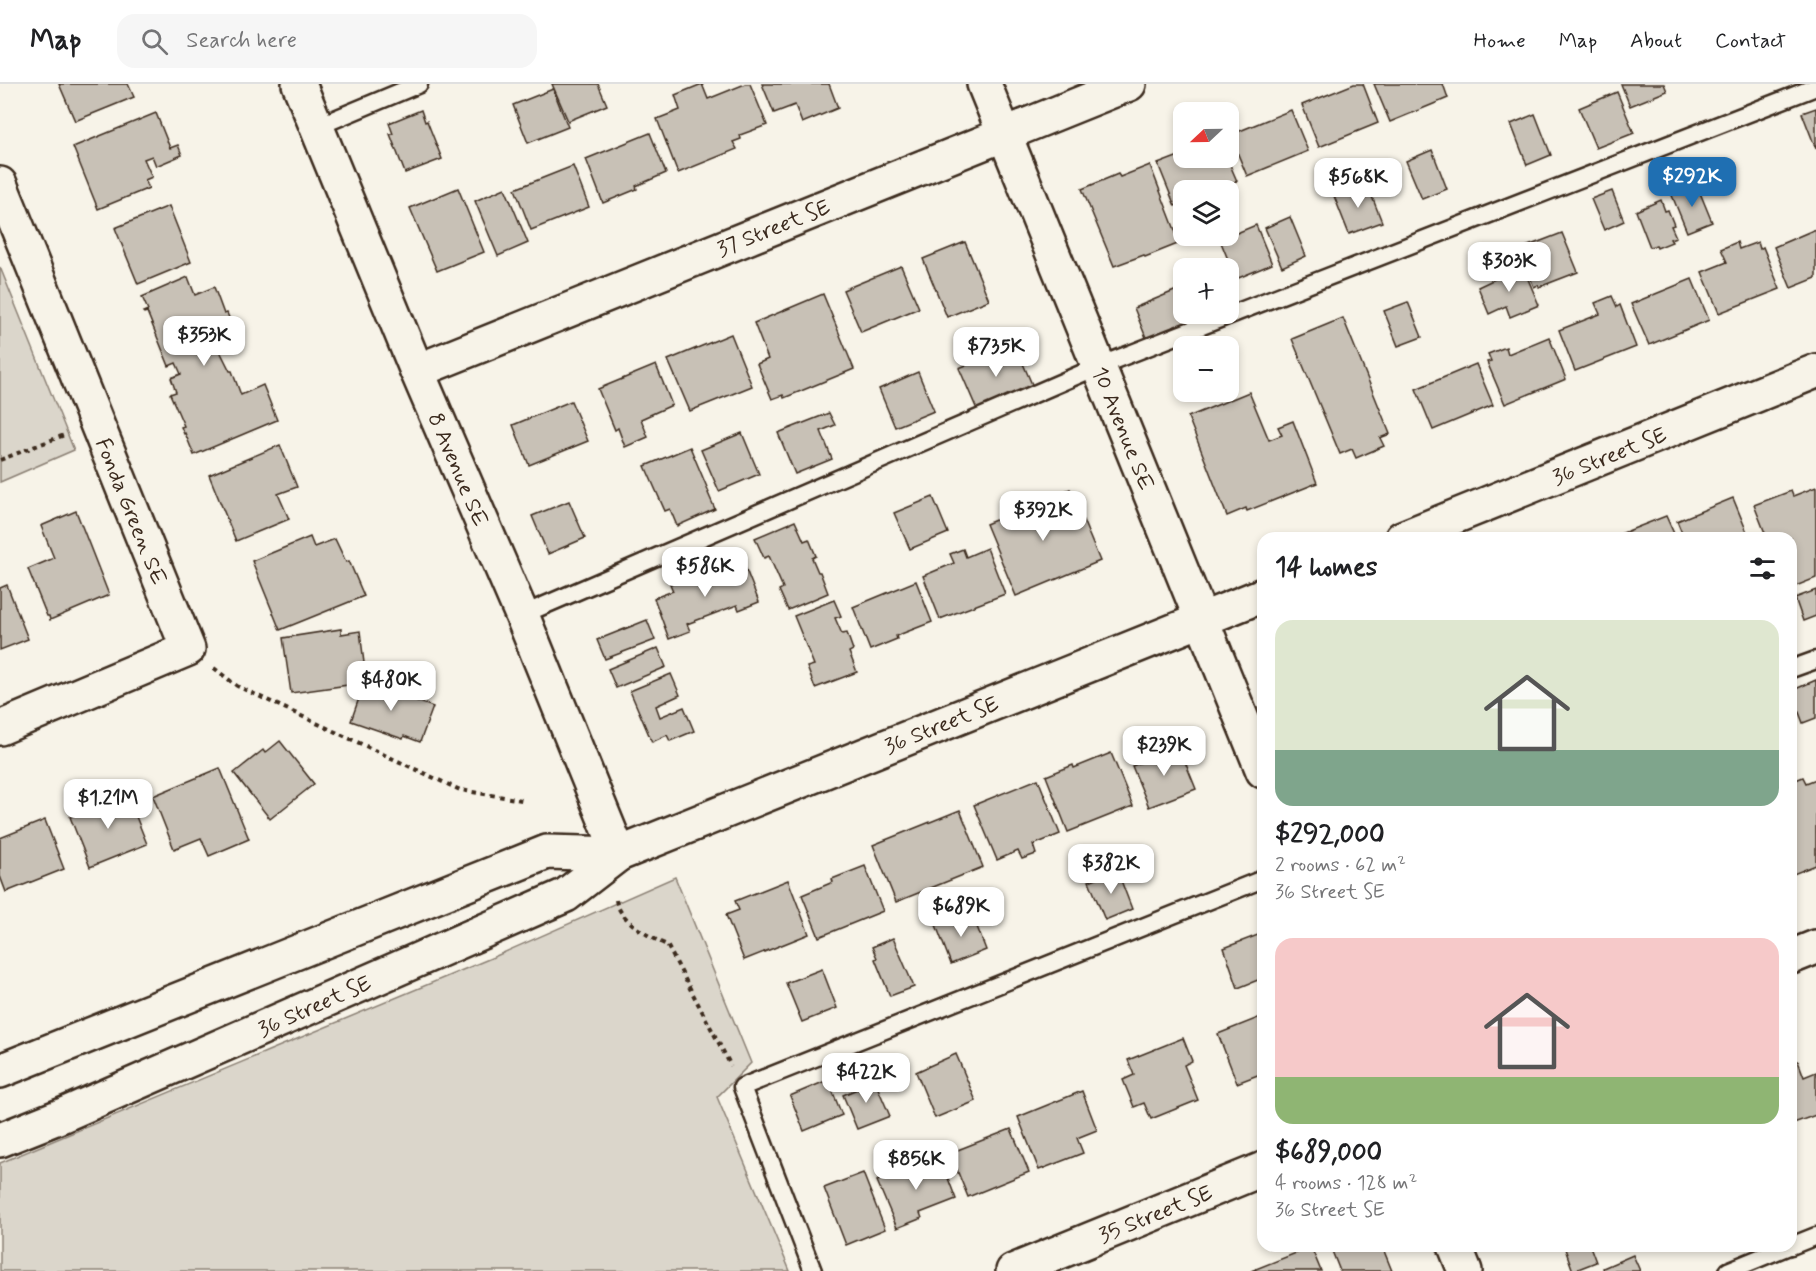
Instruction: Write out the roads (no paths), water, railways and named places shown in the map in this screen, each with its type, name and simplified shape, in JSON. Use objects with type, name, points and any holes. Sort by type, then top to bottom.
[{"type":"street","name":"8 Avenue SE","points":[[299,84],[417,371],[522,615],[619,854]]},
{"type":"street","name":"10 Avenue SE","points":[[984,84],[1257,756]]},
{"type":"street","name":"37 Street SE","points":[[417,371],[1129,84]]},
{"type":"street","name":"Fonda Green SE","points":[[0,184],[188,649],[0,728]]},
{"type":"street","name":"36 Street SE","points":[[1417,532],[1816,371]]},
{"type":"street","name":"36 Street SE","points":[[0,1140],[63,1115],[566,895],[619,854],[1257,597]]},
{"type":"street","name":"36 Street SE","points":[[0,1071],[547,852],[619,854]]},
{"type":"street","points":[[1797,955],[1816,947]]},
{"type":"street","name":"35 Street SE","points":[[1013,1271],[1257,1171]]},
{"type":"street","points":[[1457,1252],[1465,1271]]},
{"type":"lane","points":[[316,127],[418,84]]},
{"type":"lane","points":[[522,615],[1099,366],[1816,87]]},
{"type":"lane","points":[[1797,667],[1816,660]]},
{"type":"lane","points":[[813,1271],[741,1087],[1257,881]]},
{"type":"lane","points":[[1797,1243],[1816,1236]]},
{"type":"lane","points":[[1728,1271],[1775,1252]]}]
